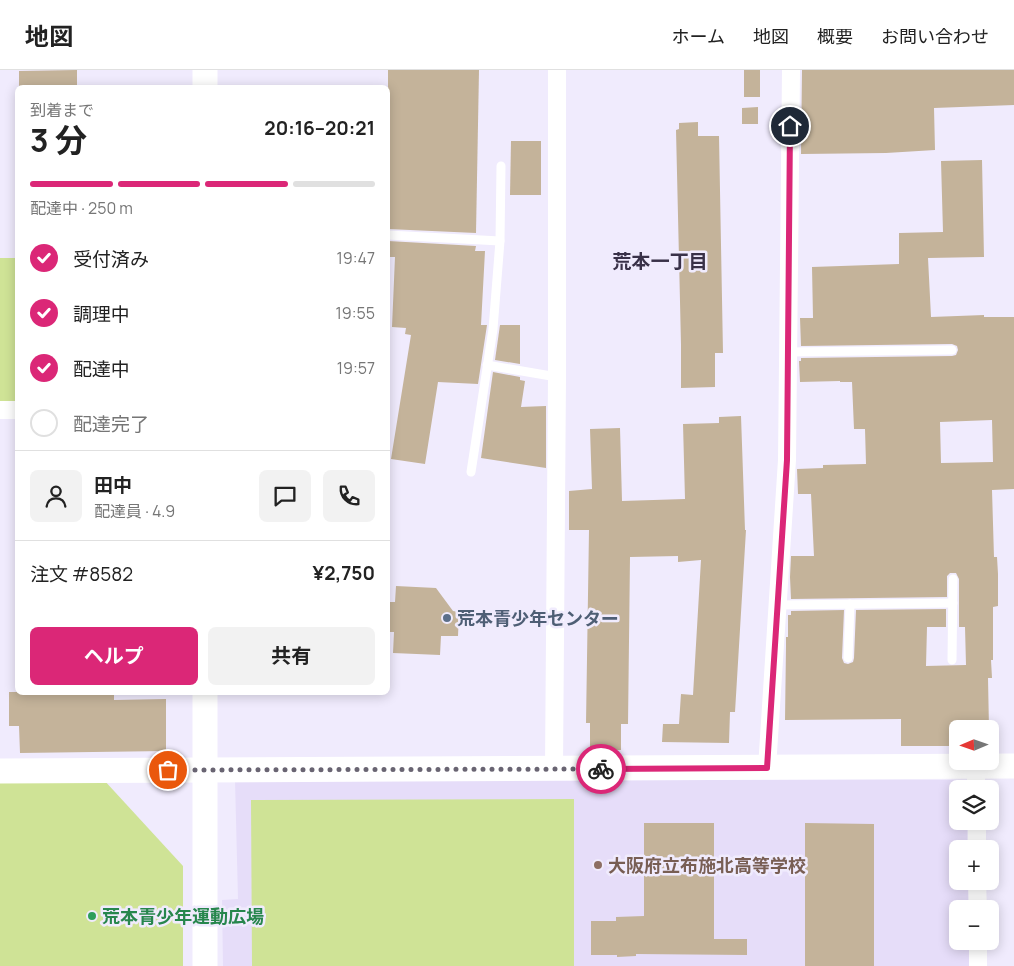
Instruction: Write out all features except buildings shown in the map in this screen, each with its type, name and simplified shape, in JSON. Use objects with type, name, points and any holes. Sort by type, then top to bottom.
[{"type":"street","points":[[205,70],[205,85]]},
{"type":"street","points":[[554,770],[557,70]]},
{"type":"street","points":[[767,768],[787,460],[791,70]]},
{"type":"street","points":[[0,410],[15,410]]},
{"type":"street","points":[[205,695],[205,966]]},
{"type":"street","points":[[0,771],[767,768],[976,778],[1014,766]]},
{"type":"street","points":[[978,950],[978,966]]},
{"type":"lane","points":[[471,472],[493,329],[500,241],[501,166]]},
{"type":"lane","points":[[390,235],[500,241]]},
{"type":"lane","points":[[788,352],[952,350]]},
{"type":"lane","points":[[487,365],[557,377]]},
{"type":"lane","points":[[952,660],[953,579]]},
{"type":"lane","points":[[778,605],[953,603]]},
{"type":"lane","points":[[848,658],[850,604]]},
{"type":"shaded area","name":"大阪府立布施北高等学校","points":[[235,780],[949,780],[949,830],[967,830],[967,840],[949,840],[949,890],[968,890],[968,900],[949,900],[949,950],[969,950],[969,966],[223,966],[222,900],[238,899]]},
{"type":"green space","points":[[0,258],[15,258],[15,405],[0,405]]},
{"type":"green space","name":"荒本青少年運動広場","points":[[103,779],[183,866],[183,966],[0,966],[0,780]]},
{"type":"green space","points":[[574,799],[574,966],[252,966],[251,800]]},
{"type":"way so far","points":[[168,770],[601,769]]},
{"type":"place","name":"荒本青少年センター","points":[[447,618]]},
{"type":"place","name":"大阪府立布施北高等学校","points":[[598,865]]},
{"type":"place","name":"荒本青少年運動広場","points":[[92,916]]},
{"type":"district","name":"荒本一丁目","points":[[660,261]]},
{"type":"route","points":[[601,769],[767,768],[787,460],[790,126]]}]
